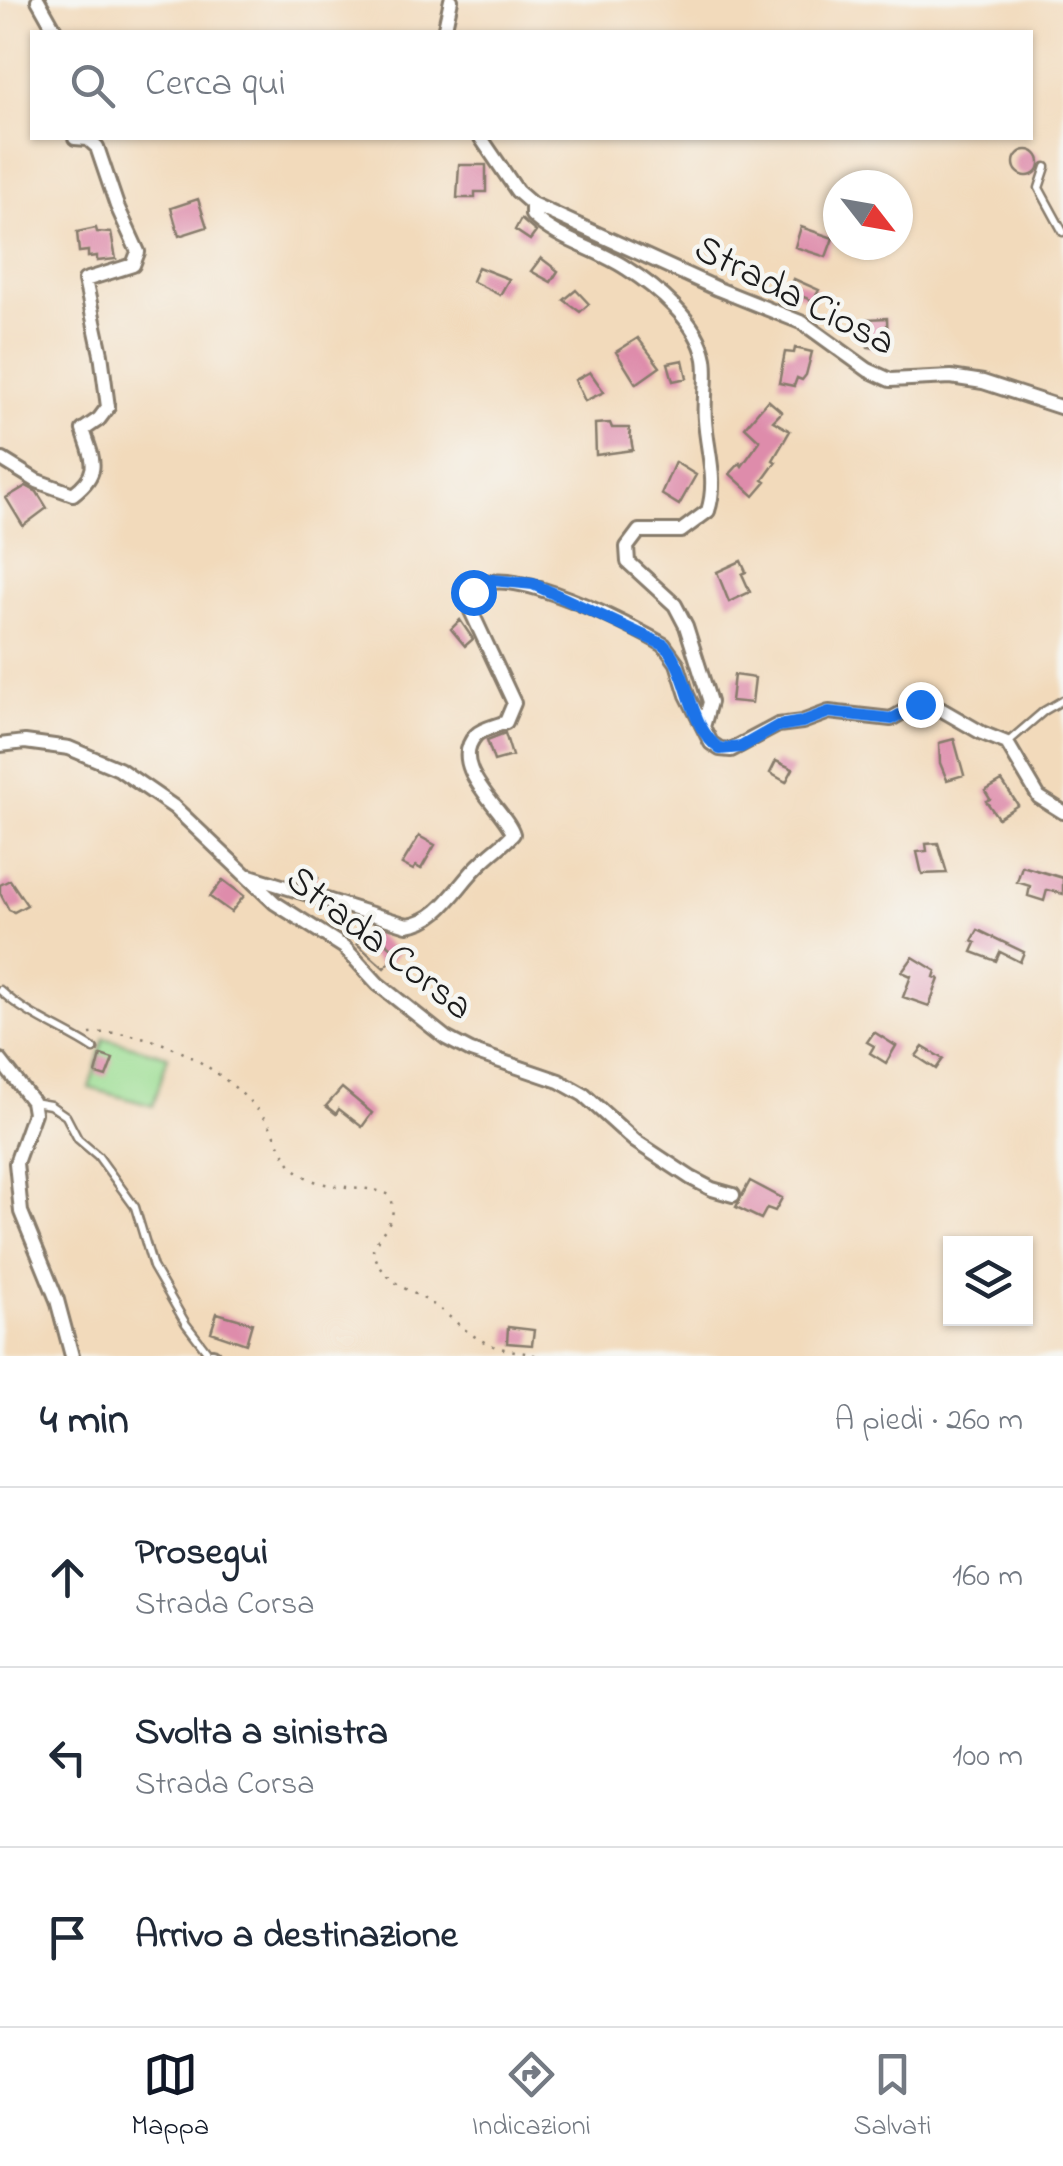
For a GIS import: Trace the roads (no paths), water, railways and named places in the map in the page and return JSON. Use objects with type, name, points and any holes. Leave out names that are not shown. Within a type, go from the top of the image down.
[{"type":"street","points":[[38,0],[55,30]]},
{"type":"street","points":[[444,30],[451,0]]},
{"type":"street","points":[[4,460],[37,482],[73,494],[92,475],[94,465],[83,430],[108,408],[85,280],[133,265],[138,252],[97,147],[89,140]]},
{"type":"street","name":"Strada Ciosa","points":[[482,140],[518,191],[532,204],[718,289],[803,323],[868,370],[890,380],[951,377],[983,382],[1063,408]]},
{"type":"street","points":[[532,204],[537,220],[626,268],[676,310],[698,338],[706,361],[705,424],[712,479],[708,512],[681,531],[640,531],[627,548],[628,562],[675,604],[686,626],[710,702],[703,727],[711,743],[730,750],[778,726],[829,712],[892,719],[910,708],[930,703],[1008,744],[1039,797],[1063,812]]},
{"type":"street","name":"Strada Corsa","points":[[250,876],[407,926],[436,912],[479,864],[513,834],[510,823],[486,800],[470,761],[469,748],[476,734],[506,722],[514,703],[469,599],[492,580],[533,584],[664,645],[677,663],[703,727]]},
{"type":"street","name":"Strada Corsa","points":[[0,746],[25,742],[69,748],[120,769],[174,807],[275,904],[344,947],[414,1016],[471,1051],[572,1088],[635,1140],[691,1178],[712,1190],[733,1195]]},
{"type":"street","points":[[0,1060],[32,1102],[34,1113],[16,1163],[21,1212],[56,1300],[72,1356]]},
{"type":"lane","points":[[1046,166],[1039,188],[1063,232]]},
{"type":"lane","points":[[1008,744],[1010,738],[1063,700]]},
{"type":"lane","points":[[0,990],[34,1018],[94,1049]]},
{"type":"lane","points":[[32,1102],[50,1105],[66,1116],[78,1139],[98,1156],[135,1207],[153,1267],[186,1324],[210,1355]]}]
